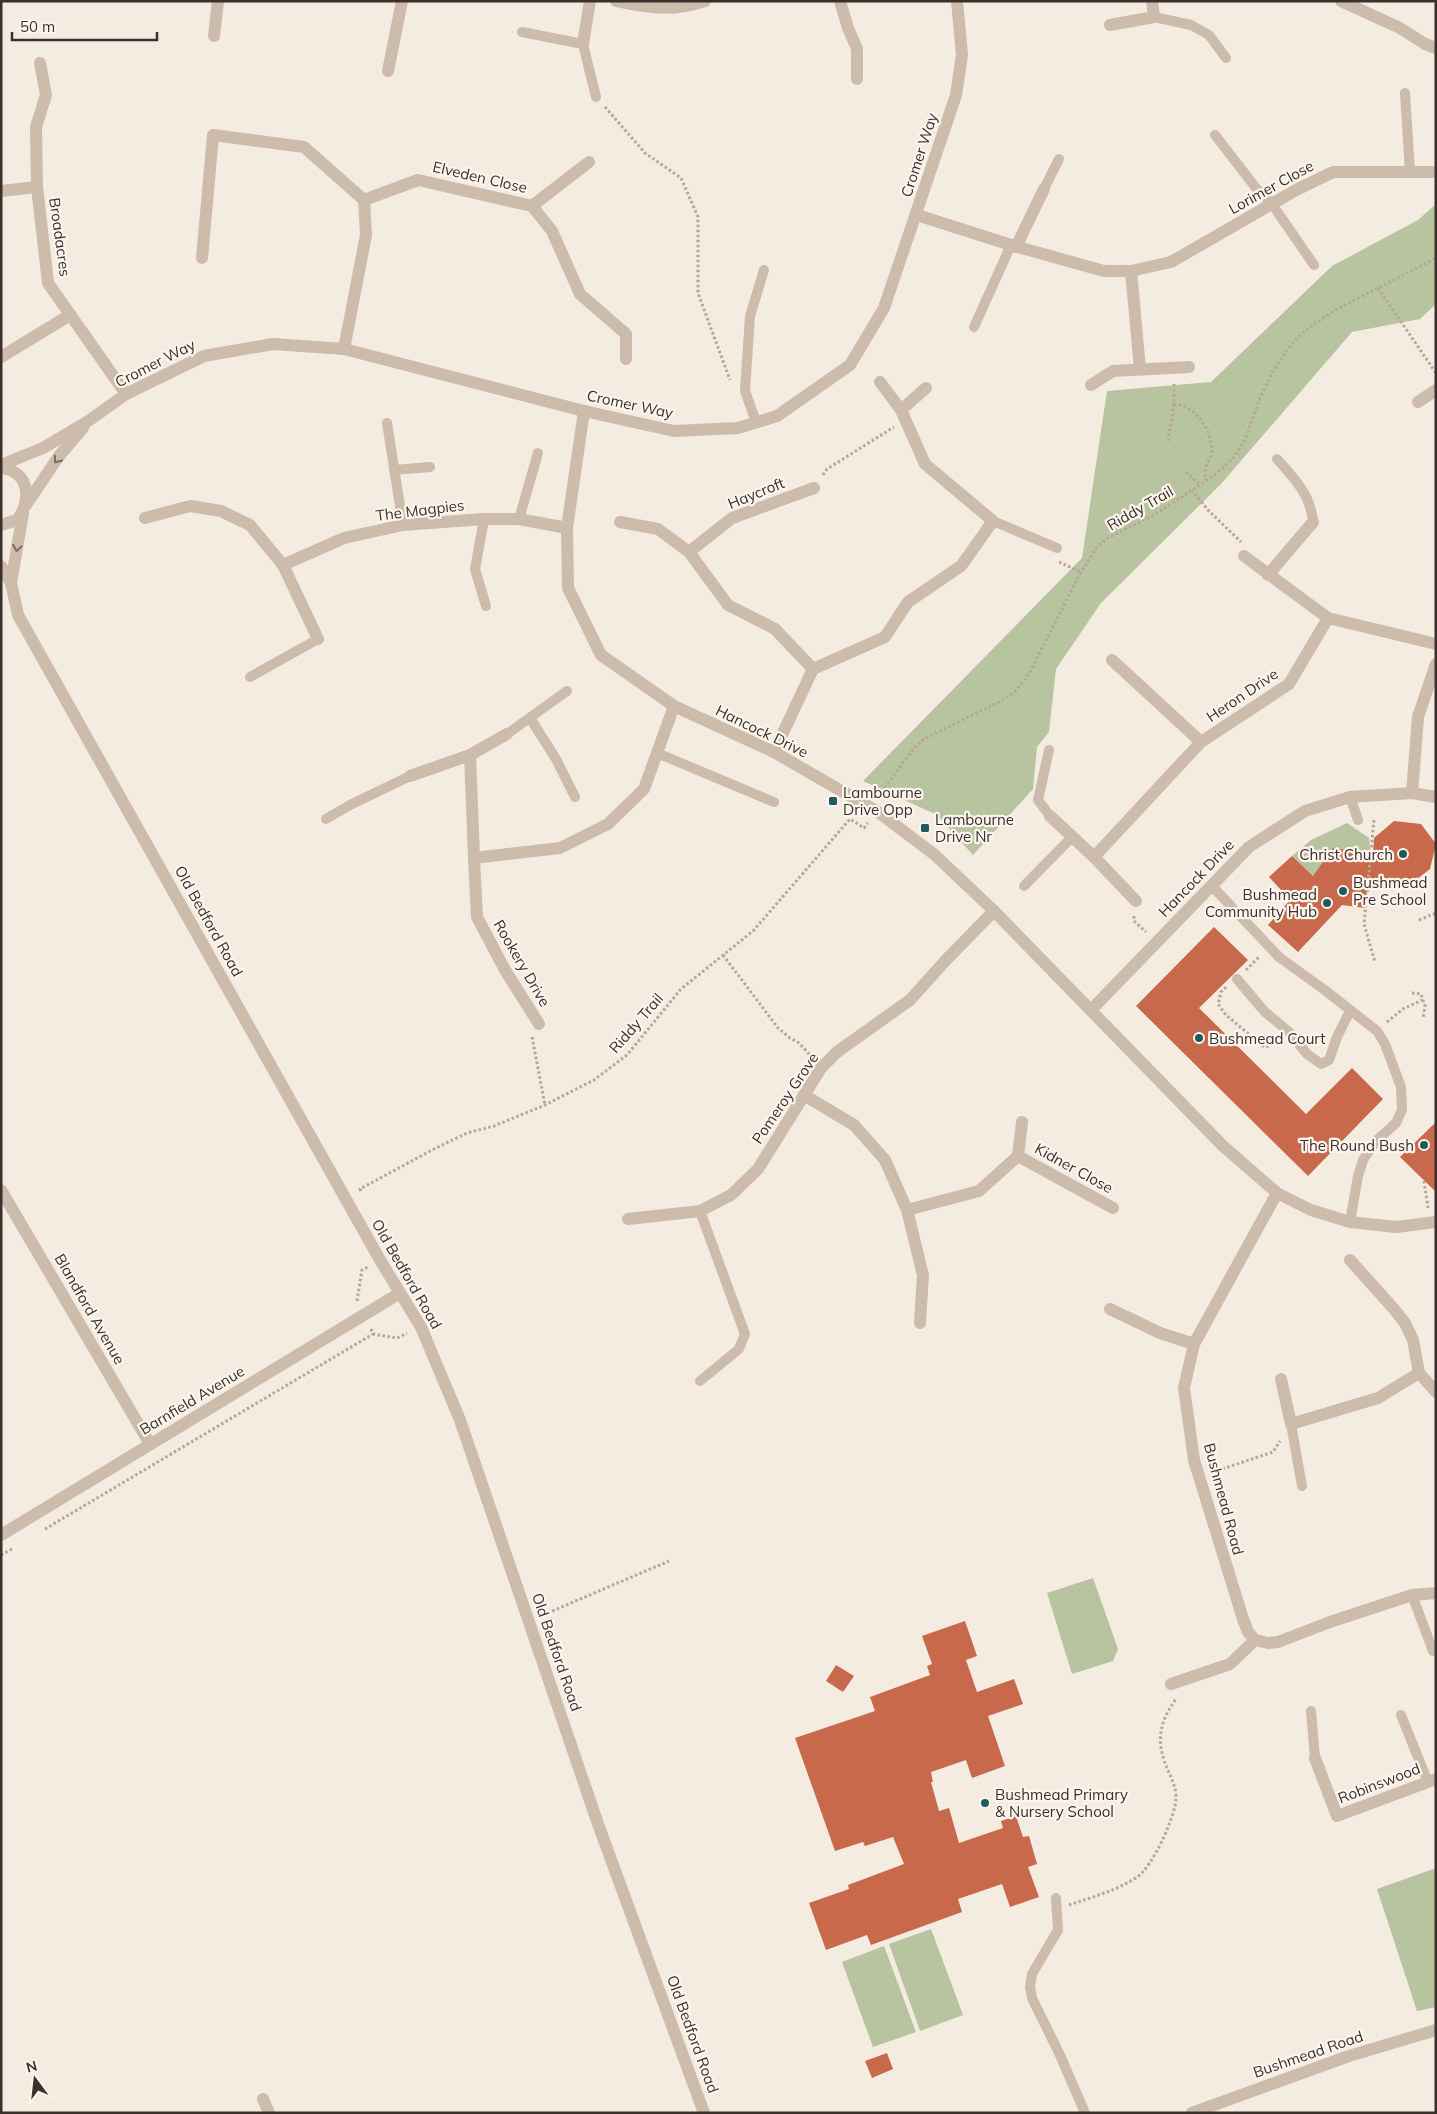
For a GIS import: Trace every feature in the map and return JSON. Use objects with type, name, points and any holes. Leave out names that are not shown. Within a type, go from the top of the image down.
[{"type":"street","points":[[214,36],[218,1]]},
{"type":"street","points":[[388,71],[402,1]]},
{"type":"street","points":[[583,44],[590,1]]},
{"type":"street","points":[[616,1],[650,8],[686,8],[705,1]]},
{"type":"street","points":[[840,1],[857,49],[857,79]]},
{"type":"street","name":"Cromer Way","points":[[1,467],[43,448],[87,422],[126,394],[204,356],[273,344],[344,349],[584,411],[674,431],[738,428],[776,416],[850,365],[884,308],[956,95],[962,55],[957,1]]},
{"type":"street","points":[[1110,25],[1154,17],[1152,1]]},
{"type":"street","points":[[1342,1],[1400,28],[1425,44],[1436,48]]},
{"type":"street","name":"Broadacres","points":[[40,63],[46,95],[36,127],[37,186],[48,283],[126,394]]},
{"type":"street","points":[[202,258],[213,135],[304,147],[364,200],[366,235],[344,349]]},
{"type":"street","name":"Elveden Close","points":[[532,206],[589,162]]},
{"type":"street","name":"Lorimer Close","points":[[916,215],[1104,272],[1131,271],[1171,262],[1272,204],[1333,172],[1436,172]]},
{"type":"street","name":"Elveden Close","points":[[364,200],[418,180],[532,206],[552,231],[580,294],[626,334],[626,359]]},
{"type":"street","name":"Broadacres","points":[[1,191],[37,186]]},
{"type":"street","points":[[1014,246],[1044,189]]},
{"type":"street","points":[[1131,271],[1140,369]]},
{"type":"street","points":[[1,357],[70,315]]},
{"type":"street","points":[[1091,385],[1113,371],[1189,368]]},
{"type":"street","points":[[774,752],[813,669],[885,637],[908,602],[961,566],[993,521],[925,464],[903,415],[880,382]]},
{"type":"street","points":[[903,415],[926,388]]},
{"type":"street","points":[[1418,402],[1435,392]]},
{"type":"street","name":"Hancock Drive","points":[[584,411],[567,528],[568,588],[601,655],[674,706],[774,752],[878,812],[935,855],[994,911],[1223,1146],[1277,1194],[1311,1210],[1350,1222],[1396,1227],[1433,1222]]},
{"type":"street","name":"Cromer Way","points":[[25,509],[59,456],[87,422]]},
{"type":"street","points":[[1,467],[14,472],[22,478],[26,486],[25,509],[17,520],[1,525]]},
{"type":"street","name":"Haycroft","points":[[688,552],[732,518],[814,488]]},
{"type":"street","points":[[145,518],[190,506],[222,511],[250,525],[282,565],[318,639]]},
{"type":"street","name":"Old Bedford Road","points":[[11,583],[25,509]]},
{"type":"street","name":"The Magpies","points":[[282,565],[344,538],[403,525],[484,519],[519,519],[567,528]]},
{"type":"street","points":[[620,522],[658,529],[688,552],[728,605],[776,629],[813,669]]},
{"type":"street","points":[[1268,575],[1313,522]]},
{"type":"street","points":[[1244,556],[1328,618],[1436,644]]},
{"type":"street","name":"Old Bedford Road","points":[[1,566],[11,583],[18,614],[380,1260],[421,1326],[460,1420],[598,1824],[704,2113]]},
{"type":"street","name":"Heron Drive","points":[[1094,857],[1201,742],[1289,684],[1328,618]]},
{"type":"street","name":"Heron Drive","points":[[1112,660],[1201,742]]},
{"type":"street","points":[[1412,793],[1418,717],[1436,664]]},
{"type":"street","points":[[474,858],[560,848],[608,824],[644,790],[674,706]]},
{"type":"street","points":[[410,776],[470,755],[507,734]]},
{"type":"street","name":"Rookery Drive","points":[[470,755],[477,918],[505,970],[539,1024]]},
{"type":"street","name":"Hancock Drive","points":[[1090,1010],[1249,847],[1305,811],[1350,797],[1412,793],[1436,797]]},
{"type":"street","points":[[1050,816],[1094,857],[1136,901]]},
{"type":"street","name":"Pomeroy Grove","points":[[628,1219],[700,1211],[730,1195],[758,1168],[821,1068],[837,1052],[910,1000],[994,911]]},
{"type":"street","points":[[804,1094],[854,1125],[885,1160],[906,1210],[923,1275],[920,1323]]},
{"type":"street","name":"Kidner Close","points":[[906,1210],[979,1191],[1018,1156],[1022,1122]]},
{"type":"street","name":"Kidner Close","points":[[1018,1156],[1113,1208]]},
{"type":"street","name":"Blandford Avenue","points":[[1,1190],[150,1444]]},
{"type":"street","name":"Bushmead Road","points":[[1256,1640],[1248,1632],[1243,1619],[1198,1477],[1184,1388],[1194,1344],[1277,1194]]},
{"type":"street","points":[[1350,1260],[1405,1323],[1413,1340],[1420,1373],[1436,1392]]},
{"type":"street","name":"Barnfield Avenue","points":[[1,1535],[400,1293]]},
{"type":"street","points":[[1110,1308],[1160,1334],[1194,1344]]},
{"type":"street","points":[[1281,1379],[1291,1424],[1378,1398],[1420,1373]]},
{"type":"street","points":[[1171,1684],[1230,1664],[1256,1640],[1268,1643],[1278,1642],[1330,1622],[1412,1595],[1436,1593]]},
{"type":"street","name":"Robinswood","points":[[1315,1758],[1336,1816],[1432,1780]]},
{"type":"street","name":"Bushmead Road","points":[[1192,2113],[1349,2056],[1436,2030]]},
{"type":"street","points":[[263,2099],[269,2113]]},
{"type":"lane","points":[[1154,17],[1191,25],[1209,35],[1226,58]]},
{"type":"lane","points":[[522,32],[583,44],[596,97]]},
{"type":"lane","points":[[1405,94],[1410,172]]},
{"type":"lane","points":[[1215,135],[1256,188],[1272,204],[1314,265]]},
{"type":"lane","points":[[1044,189],[1059,159]]},
{"type":"lane","points":[[974,327],[1014,246]]},
{"type":"lane","points":[[756,422],[745,391],[750,316],[764,270]]},
{"type":"lane","points":[[387,423],[403,525]]},
{"type":"lane","points":[[519,519],[538,453]]},
{"type":"lane","points":[[1277,459],[1302,488],[1312,508],[1313,522]]},
{"type":"lane","points":[[394,470],[430,467]]},
{"type":"lane","points":[[484,519],[475,569],[486,606]]},
{"type":"lane","points":[[993,521],[1057,548]]},
{"type":"lane","points":[[250,677],[318,639]]},
{"type":"lane","points":[[507,734],[567,691]]},
{"type":"lane","points":[[530,718],[556,759],[575,797]]},
{"type":"lane","points":[[1049,750],[1038,800],[1050,816]]},
{"type":"lane","points":[[657,753],[774,802]]},
{"type":"lane","points":[[326,819],[350,805],[410,776]]},
{"type":"lane","points":[[1350,797],[1358,820]]},
{"type":"lane","points":[[1024,886],[1072,837]]},
{"type":"lane","points":[[1211,885],[1279,958],[1377,1031],[1385,1044],[1401,1087],[1402,1110],[1396,1123],[1376,1141],[1363,1160],[1358,1176],[1350,1222]]},
{"type":"lane","points":[[1237,980],[1264,1011],[1289,1032],[1312,1059],[1321,1064],[1327,1062],[1350,1011]]},
{"type":"lane","points":[[700,1211],[745,1334],[738,1350],[700,1381]]},
{"type":"lane","points":[[1291,1424],[1302,1486]]},
{"type":"lane","points":[[1412,1595],[1433,1651]]},
{"type":"lane","points":[[1311,1711],[1315,1758]]},
{"type":"lane","points":[[1401,1715],[1432,1780]]},
{"type":"lane","points":[[1057,1904],[1058,1930],[1032,1974],[1030,1987],[1032,1998],[1060,2055],[1085,2113]]},
{"type":"path","points":[[596,97],[645,153],[680,178],[698,217],[698,293],[730,380],[745,391]]},
{"type":"path","name":"Riddy Trail","points":[[888,798],[881,793],[911,752],[924,739],[1001,701],[1015,692],[1029,674],[1077,579],[1097,548],[1108,538],[1152,516],[1200,485],[1222,469],[1235,456],[1246,438],[1260,398],[1272,373],[1292,345],[1315,323],[1436,258]]},
{"type":"path","points":[[1378,288],[1436,373]]},
{"type":"path","points":[[1168,441],[1174,404],[1174,368]]},
{"type":"path","points":[[1174,404],[1184,404],[1208,430],[1212,451],[1206,469],[1205,481]]},
{"type":"path","points":[[814,488],[827,469],[903,415]]},
{"type":"path","points":[[1186,472],[1200,485]]},
{"type":"path","points":[[1192,490],[1208,510],[1246,547],[1244,556]]},
{"type":"path","points":[[1358,820],[1374,819],[1364,924],[1375,962]]},
{"type":"path","name":"Riddy Trail","points":[[364,1198],[360,1190],[432,1150],[467,1133],[494,1126],[545,1106],[594,1080],[627,1055],[681,989],[753,931],[850,820],[864,828]]},
{"type":"path","points":[[1419,920],[1436,913]]},
{"type":"path","points":[[1263,953],[1237,980],[1221,992],[1218,1004],[1226,1015],[1264,1047],[1270,1046],[1289,1032]]},
{"type":"path","points":[[723,955],[778,1028],[799,1043],[821,1068]]},
{"type":"path","points":[[1412,993],[1421,994],[1425,1006],[1423,1018]]},
{"type":"path","points":[[1377,1031],[1403,1009],[1422,1000]]},
{"type":"path","points":[[539,1024],[531,1036],[545,1106]]},
{"type":"path","points":[[1424,1182],[1433,1222]]},
{"type":"path","points":[[44,1530],[373,1334]]},
{"type":"path","points":[[1198,1477],[1273,1452],[1291,1424]]},
{"type":"path","points":[[1,1556],[18,1545]]},
{"type":"path","points":[[543,1615],[669,1561]]},
{"type":"path","points":[[1057,1904],[1114,1889],[1139,1876],[1169,1830],[1176,1798],[1172,1776],[1162,1753],[1160,1731],[1166,1714],[1177,1697]]},
{"type":"green space","points":[[1436,204],[1436,304],[1420,319],[1352,332],[1221,484],[1101,603],[1056,669],[1049,732],[1037,747],[1033,789],[973,855],[937,815],[863,781],[1082,558],[1107,391],[1211,382],[1332,266],[1418,220]]},
{"type":"green space","points":[[1347,823],[1369,838],[1371,854],[1313,876],[1292,856],[1311,840]]},
{"type":"green space","points":[[1093,1578],[1118,1649],[1113,1661],[1072,1674],[1047,1593]]},
{"type":"green space","points":[[1436,1868],[1436,2007],[1417,2011],[1377,1889]]},
{"type":"green space","points":[[931,1929],[963,2015],[920,2031],[889,1944]]},
{"type":"green space","points":[[884,1946],[916,2032],[873,2047],[842,1962]]},
{"type":"building","name":"Bushmead Community Hub","points":[[1394,821],[1421,824],[1436,844],[1430,869],[1412,883],[1368,881],[1365,908],[1342,905],[1298,952],[1268,925],[1290,900],[1269,877],[1292,856],[1313,876],[1333,848],[1373,854],[1374,838]]},
{"type":"building","name":"Bushmead Court","points":[[1214,927],[1248,960],[1199,1008],[1306,1114],[1352,1068],[1383,1099],[1308,1176],[1136,1006]]},
{"type":"building","name":"The Round Bush","points":[[1436,1122],[1436,1192],[1400,1157]]},
{"type":"building","points":[[965,1621],[977,1656],[966,1660],[977,1692],[1014,1679],[1023,1704],[988,1716],[1005,1766],[972,1778],[966,1760],[931,1772],[933,1782],[931,1782],[939,1811],[949,1808],[959,1843],[1003,1828],[1001,1821],[1016,1816],[1023,1837],[1029,1836],[1037,1864],[1028,1867],[1039,1897],[1010,1907],[1002,1884],[958,1899],[962,1912],[871,1945],[867,1935],[826,1950],[809,1903],[849,1889],[848,1885],[904,1864],[893,1837],[865,1846],[863,1842],[835,1851],[795,1738],[875,1711],[870,1697],[930,1675],[927,1666],[932,1664],[922,1636]]},
{"type":"building","points":[[836,1665],[854,1676],[843,1692],[826,1681]]},
{"type":"building","points":[[887,2053],[893,2069],[872,2078],[865,2061]]},
{"type":"place","name":"Lambourne Drive Opp","points":[[833,801]]},
{"type":"place","name":"Lambourne Drive Nr","points":[[925,828]]},
{"type":"place","name":"Christ Church","points":[[1403,854]]},
{"type":"place","name":"Bushmead Pre School","points":[[1343,891]]},
{"type":"place","name":"Bushmead Community Hub","points":[[1327,903]]},
{"type":"place","name":"Bushmead Court","points":[[1199,1038]]},
{"type":"place","name":"The Round Bush","points":[[1424,1145]]},
{"type":"place","name":"Bushmead Primary & Nursery School","points":[[985,1803]]}]
